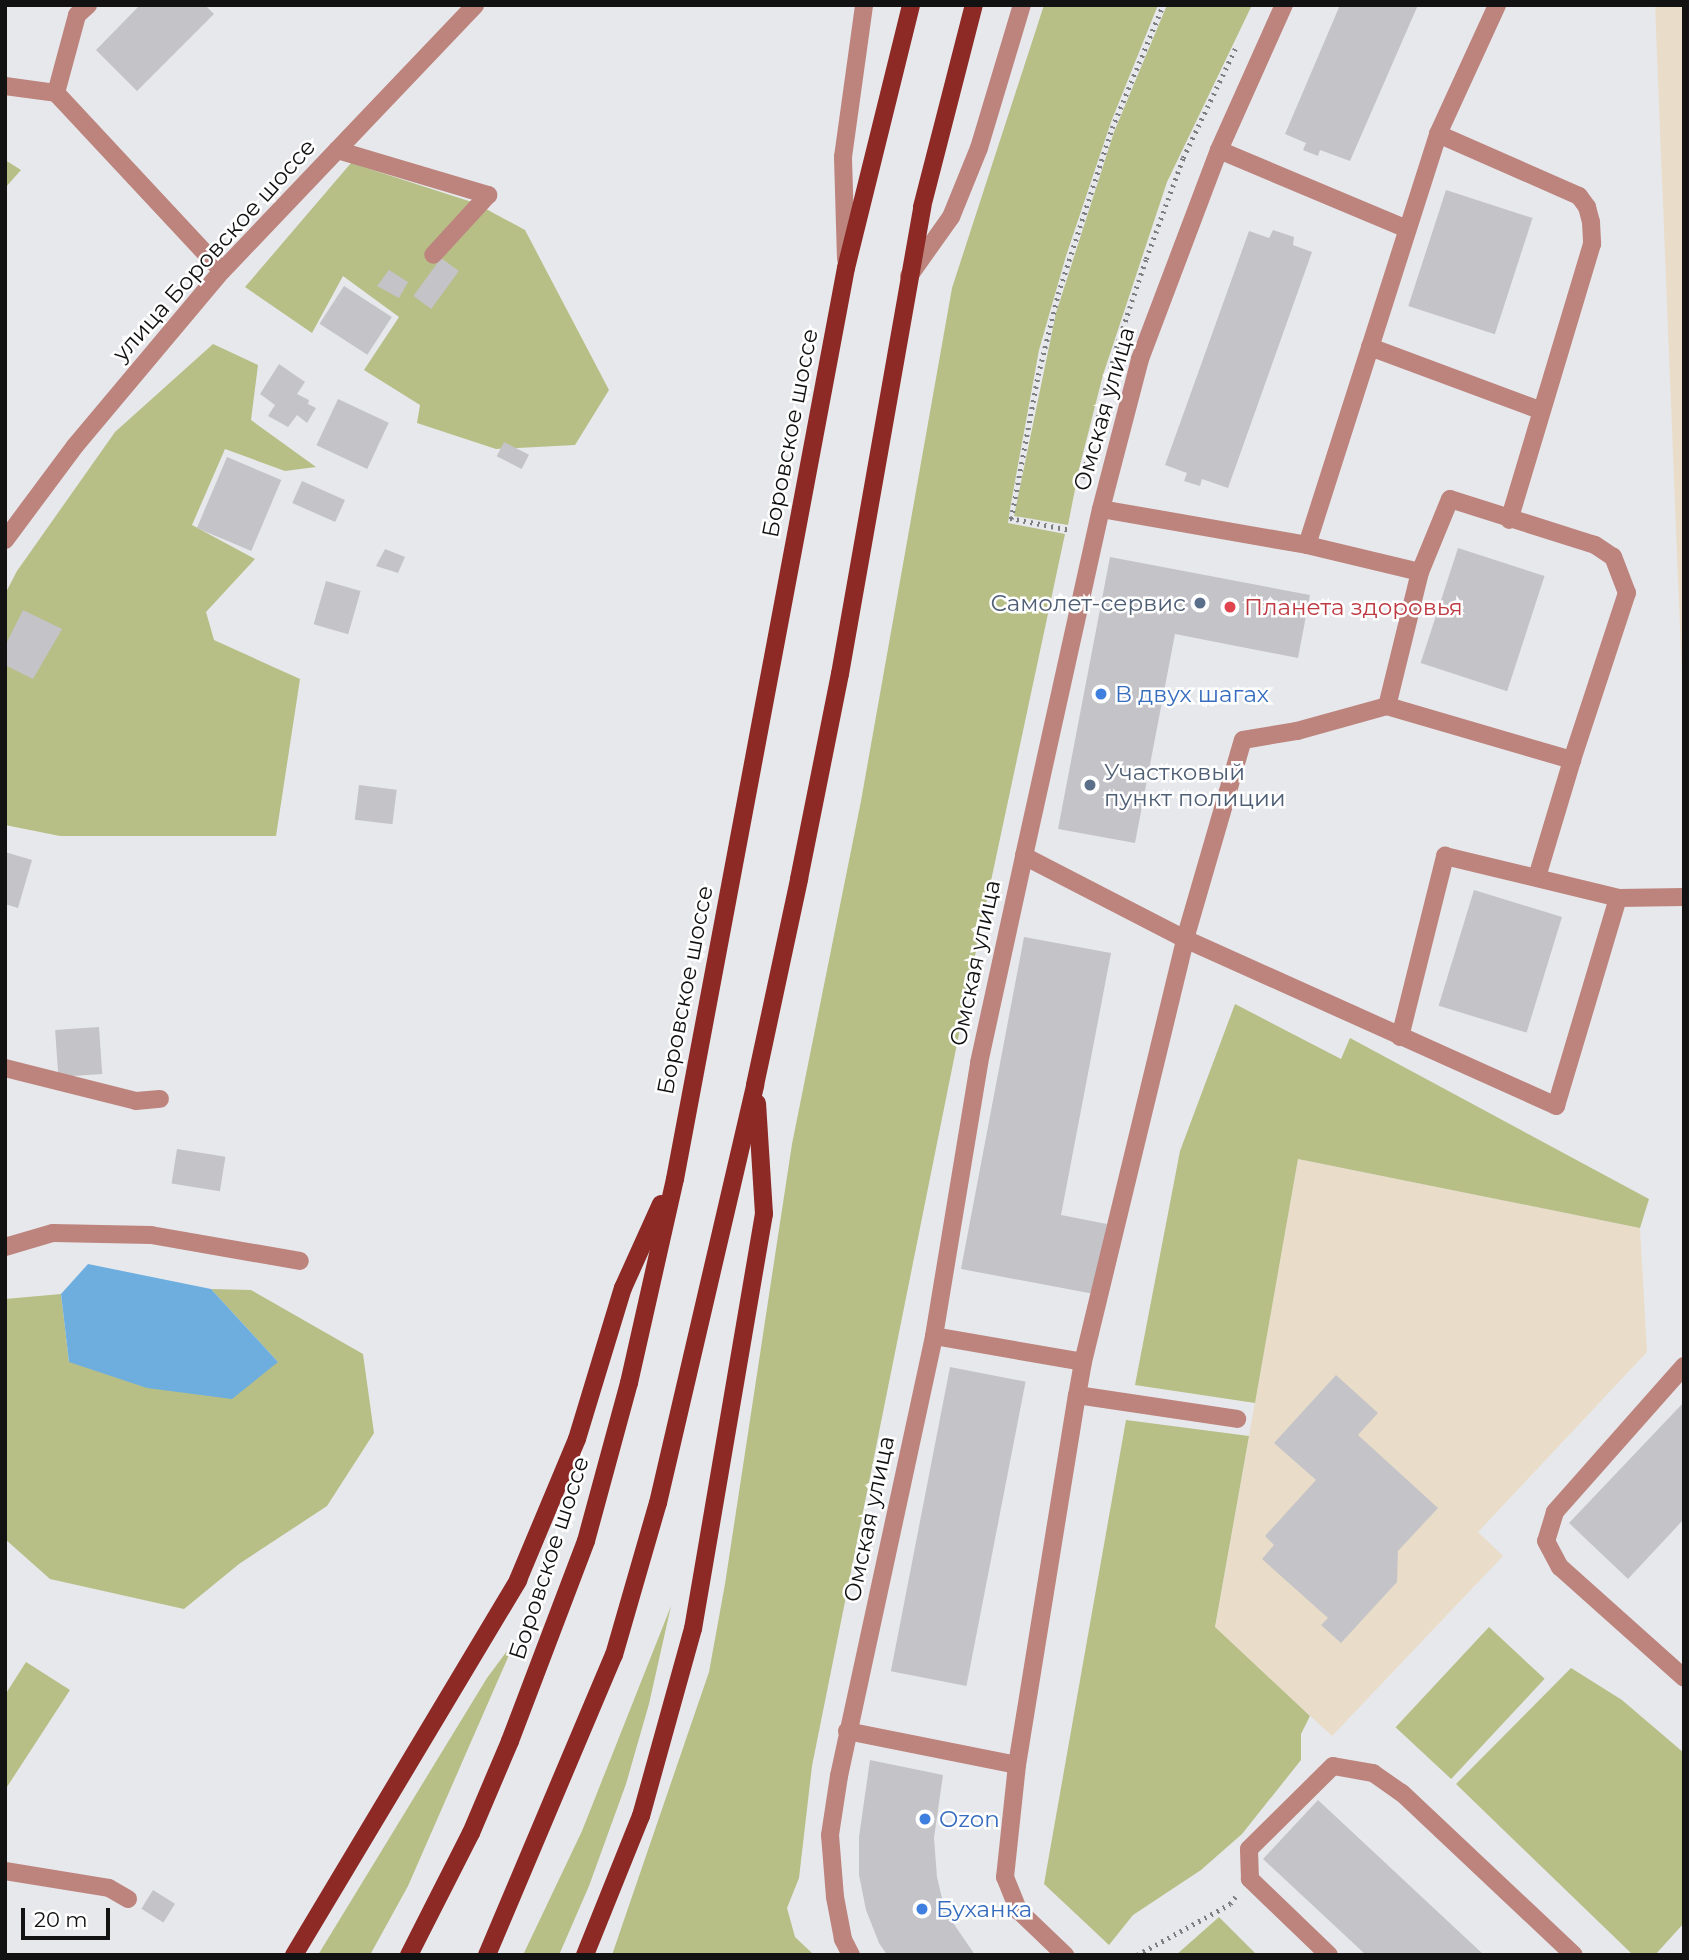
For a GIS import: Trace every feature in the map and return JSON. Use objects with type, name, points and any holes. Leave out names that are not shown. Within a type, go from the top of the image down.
[{"type":"main road","name":"Боровское шоссе","points":[[409,1955],[471,1833],[505,1753],[586,1541],[629,1383],[675,1179],[846,268],[911,5]]},
{"type":"main road","points":[[487,1955],[597,1698],[620,1636],[658,1503],[755,1085],[840,674],[907,278],[922,207],[974,5]]},
{"type":"main road","points":[[584,1955],[640,1816],[693,1629],[764,1214],[755,1085]]},
{"type":"main road","points":[[294,1955],[518,1580],[577,1439],[623,1289],[675,1179]]},
{"type":"street","points":[[56,93],[77,15],[88,5]]},
{"type":"street","name":"улица Боровское шоссе","points":[[5,540],[75,446],[222,271],[475,5]]},
{"type":"street","points":[[846,268],[843,157],[864,5]]},
{"type":"street","points":[[907,278],[951,217],[979,148],[1022,5]]},
{"type":"street","name":"Омская улица","points":[[852,1955],[843,1939],[839,1918],[831,1835],[847,1731],[934,1336],[979,1063],[1024,856],[1101,509],[1140,359],[1219,150],[1284,5]]},
{"type":"street","points":[[1307,545],[1438,134],[1497,5]]},
{"type":"street","points":[[5,86],[56,93],[222,271]]},
{"type":"street","points":[[1438,134],[1579,196],[1587,207],[1592,244],[1539,410],[1508,520]]},
{"type":"street","points":[[337,150],[488,195],[433,255]]},
{"type":"street","points":[[1219,150],[1407,229]]},
{"type":"street","points":[[1370,347],[1539,410]]},
{"type":"street","points":[[1387,706],[1420,572],[1450,499],[1508,520],[1595,545],[1613,557],[1627,593],[1537,877]]},
{"type":"street","points":[[1101,509],[1307,545],[1420,572]]},
{"type":"street","points":[[1065,1955],[1019,1912],[1005,1877],[1017,1765],[1083,1363],[1185,939],[1243,740],[1297,731],[1387,706],[1572,760]]},
{"type":"street","points":[[1024,856],[1185,939],[1556,1106],[1618,898]]},
{"type":"street","points":[[1400,1037],[1445,856],[1618,898],[1684,897]]},
{"type":"street","points":[[5,1068],[136,1101],[160,1099]]},
{"type":"street","points":[[5,1247],[53,1233],[151,1235],[300,1261]]},
{"type":"street","points":[[934,1336],[1083,1363]]},
{"type":"street","points":[[1682,1674],[1560,1567],[1546,1541],[1555,1512],[1684,1366]]},
{"type":"street","points":[[1077,1395],[1237,1419]]},
{"type":"street","points":[[847,1731],[1017,1765]]},
{"type":"street","points":[[1329,1955],[1250,1879],[1249,1849],[1333,1766],[1373,1773],[1402,1793],[1574,1955]]},
{"type":"street","points":[[5,1871],[109,1888],[128,1899]]},
{"type":"path","points":[[1071,530],[1010,518],[1038,375],[1058,294],[1112,128],[1163,5]]},
{"type":"path","points":[[1137,1955],[1230,1904],[1250,1879]]},
{"type":"shaded area","points":[[1655,5],[1684,5],[1684,729]]},
{"type":"shaded area","points":[[1298,1159],[1640,1228],[1647,1352],[1478,1532],[1503,1556],[1332,1736],[1215,1628]]},
{"type":"green space","points":[[1044,5],[1158,5],[1111,122],[1066,256],[1039,350],[1011,503],[1008,523],[1065,534],[969,984],[812,1766],[799,1878],[787,1908],[795,1937],[814,1955],[612,1955],[709,1672],[725,1584],[792,1144],[861,801],[952,288]]},
{"type":"green space","points":[[1167,5],[1252,5],[1167,182],[1103,375],[1068,525],[1014,516],[1056,313],[1114,132]]},
{"type":"green space","points":[[5,160],[21,170],[5,188]]},
{"type":"green space","points":[[351,163],[475,203],[525,230],[609,390],[575,445],[496,449],[417,423],[420,405],[364,370],[399,317],[343,276],[312,333],[245,287]]},
{"type":"green space","points":[[213,344],[258,365],[251,420],[316,467],[285,471],[225,449],[192,525],[255,559],[206,612],[214,640],[300,679],[276,836],[60,836],[5,825],[5,594],[17,571],[115,432]]},
{"type":"green space","points":[[1235,1004],[1341,1059],[1350,1038],[1649,1199],[1640,1228],[1298,1159],[1255,1403],[1135,1385],[1180,1151]]},
{"type":"green space","points":[[211,1289],[251,1290],[363,1354],[374,1433],[327,1506],[239,1564],[184,1609],[50,1579],[5,1539],[5,1299],[61,1294],[69,1362],[278,1362]]},
{"type":"green space","points":[[1126,1420],[1249,1436],[1215,1627],[1310,1716],[1301,1734],[1301,1760],[1242,1834],[1201,1870],[1133,1915],[1109,1945],[1044,1884]]},
{"type":"green space","points":[[671,1606],[649,1704],[626,1784],[589,1886],[559,1955],[523,1955],[582,1831]]},
{"type":"green space","points":[[1489,1627],[1545,1679],[1451,1779],[1396,1727]]},
{"type":"green space","points":[[516,1639],[408,1886],[370,1955],[318,1955],[487,1678]]},
{"type":"green space","points":[[26,1662],[70,1690],[5,1790],[5,1695]]},
{"type":"green space","points":[[1571,1668],[1622,1700],[1684,1753],[1684,1923],[1655,1955],[1633,1955],[1456,1784]]},
{"type":"green space","points":[[1219,1917],[1257,1955],[1176,1955]]},
{"type":"water","points":[[88,1264],[211,1289],[278,1362],[232,1399],[147,1388],[69,1362],[61,1294]]},
{"type":"building","points":[[140,5],[205,5],[214,14],[137,91],[96,50]]},
{"type":"building","points":[[1340,5],[1418,5],[1350,161],[1320,150],[1318,156],[1303,150],[1306,143],[1285,134]]},
{"type":"building","points":[[1446,190],[1533,218],[1495,334],[1408,306]]},
{"type":"building","points":[[1273,230],[1294,237],[1293,245],[1312,252],[1228,488],[1202,479],[1200,486],[1184,481],[1187,473],[1165,465],[1249,231],[1269,238]]},
{"type":"building","points":[[441,258],[459,271],[431,309],[413,296]]},
{"type":"building","points":[[389,270],[408,282],[399,298],[377,286]]},
{"type":"building","points":[[344,286],[392,317],[367,355],[319,324]]},
{"type":"building","points":[[279,364],[305,382],[297,394],[309,400],[308,404],[316,408],[307,423],[297,415],[288,427],[268,416],[275,405],[260,394]]},
{"type":"building","points":[[338,399],[389,423],[367,469],[316,445]]},
{"type":"building","points":[[504,442],[529,455],[522,469],[497,456]]},
{"type":"building","points":[[227,457],[281,480],[251,551],[197,528]]},
{"type":"building","points":[[302,481],[345,500],[335,522],[292,503]]},
{"type":"building","points":[[1458,548],[1545,576],[1507,691],[1421,663]]},
{"type":"building","points":[[385,549],[405,557],[398,573],[376,566]]},
{"type":"building","points":[[1110,557],[1310,595],[1298,658],[1175,634],[1135,843],[1058,829]]},
{"type":"building","points":[[326,581],[361,591],[348,634],[314,624]]},
{"type":"building","points":[[23,610],[62,629],[33,679],[5,665],[5,646]]},
{"type":"building","points":[[359,785],[397,790],[392,824],[355,820]]},
{"type":"building","points":[[5,852],[32,860],[18,908],[5,904]]},
{"type":"building","points":[[1474,890],[1562,917],[1527,1033],[1439,1006]]},
{"type":"building","points":[[1024,937],[1111,953],[1061,1215],[1107,1224],[1094,1294],[961,1269]]},
{"type":"building","points":[[99,1027],[102,1074],[58,1077],[55,1030]]},
{"type":"building","points":[[177,1149],[225,1157],[220,1191],[172,1184]]},
{"type":"building","points":[[950,1367],[1026,1382],[966,1686],[891,1671]]},
{"type":"building","points":[[1336,1375],[1378,1413],[1358,1435],[1438,1508],[1398,1551],[1397,1582],[1341,1643],[1321,1625],[1328,1618],[1262,1559],[1274,1545],[1265,1536],[1316,1480],[1274,1443]]},
{"type":"building","points":[[1684,1402],[1684,1519],[1628,1579],[1569,1523]]},
{"type":"building","points":[[870,1760],[943,1775],[934,1838],[937,1877],[945,1911],[975,1955],[887,1955],[879,1943],[866,1910],[859,1875],[859,1837]]},
{"type":"building","points":[[1318,1800],[1484,1955],[1366,1955],[1263,1859]]},
{"type":"building","points":[[153,1890],[175,1904],[163,1922],[141,1909]]},
{"type":"place","name":"Самолет-сервис","points":[[1200,603]]},
{"type":"place","name":"Планета здоровья","points":[[1230,607]]},
{"type":"place","name":"В двух шагах","points":[[1101,694]]},
{"type":"place","name":"Участковый пункт полиции","points":[[1090,785]]},
{"type":"place","name":"Ozon","points":[[925,1819]]},
{"type":"place","name":"Буханка","points":[[922,1909]]}]
